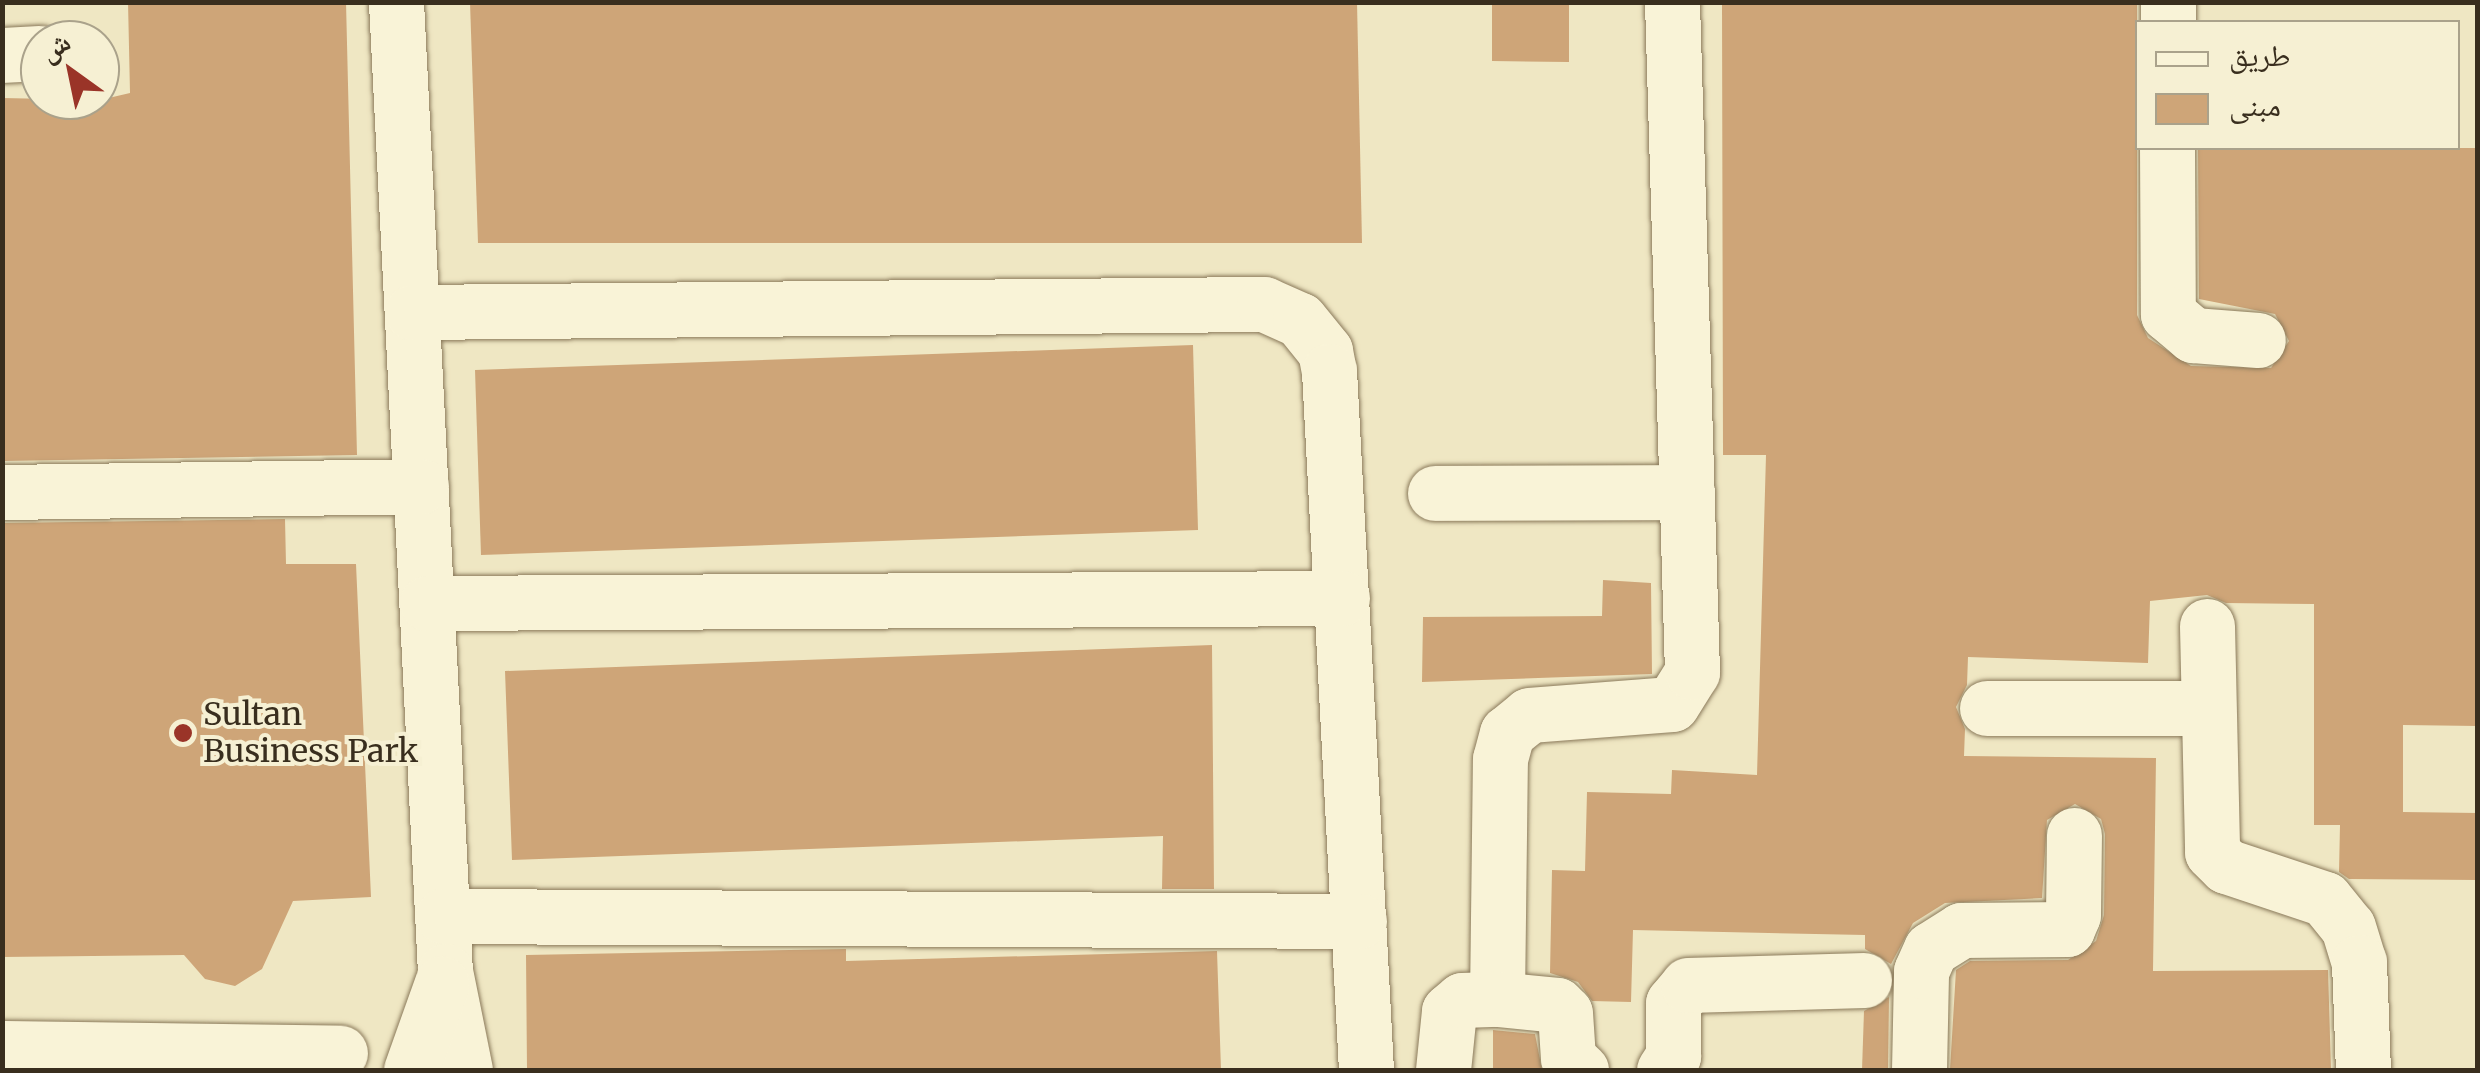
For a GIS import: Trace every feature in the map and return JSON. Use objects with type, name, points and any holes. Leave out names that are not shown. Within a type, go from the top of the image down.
[{"type":"lane","points":[[396,2],[445,971],[465,1070]]},
{"type":"lane","points":[[1497,999],[1502,745],[1529,715],[1660,708],[1683,696],[1692,672],[1672,2]]},
{"type":"lane","points":[[2167,150],[2168,314],[2193,335],[2258,340]]},
{"type":"lane","points":[[412,312],[1244,304],[1284,310],[1314,334],[1329,371],[1366,1070]]},
{"type":"lane","points":[[2,492],[421,486]]},
{"type":"lane","points":[[1435,493],[1687,492]]},
{"type":"lane","points":[[427,603],[1342,598]]},
{"type":"lane","points":[[2207,626],[2212,852],[2226,866],[2325,899],[2348,927],[2359,962],[2363,1070]]},
{"type":"lane","points":[[1987,708],[2208,708]]},
{"type":"lane","points":[[1919,1070],[1922,971],[1931,948],[1962,930],[2066,929],[2073,915],[2074,835]]},
{"type":"lane","points":[[443,916],[1359,921]]},
{"type":"lane","points":[[411,1070],[445,971]]},
{"type":"lane","points":[[1664,1070],[1673,1056],[1673,1003],[1688,986],[1864,980]]},
{"type":"lane","points":[[1443,1070],[1449,1011],[1462,1000],[1497,999],[1558,1004],[1565,1013],[1568,1058],[1581,1070]]},
{"type":"lane","points":[[2,1048],[148,1060],[340,1054]]},
{"type":"building","points":[[128,2],[346,2],[357,455],[2,461],[2,98],[20,98],[20,120],[120,120],[120,95],[130,93]]},
{"type":"building","points":[[470,2],[1357,2],[1362,243],[478,243]]},
{"type":"building","points":[[1722,2],[2137,2],[2137,315],[2148,338],[2191,366],[2271,368],[2289,341],[2275,314],[2199,299],[2198,150],[2478,148],[2478,726],[2403,725],[2403,812],[2478,813],[2478,880],[2349,879],[2339,872],[2340,825],[2314,825],[2314,604],[2226,603],[2207,595],[2150,601],[2148,663],[1968,657],[1967,685],[1956,707],[1965,729],[1964,756],[2156,758],[2153,971],[2328,970],[2331,1070],[1950,1070],[1956,970],[1970,961],[2068,960],[2096,941],[2104,915],[2105,834],[2101,819],[2075,804],[2047,820],[2042,898],[1945,903],[1913,923],[1891,964],[1865,949],[1865,935],[1633,930],[1631,1002],[1592,1001],[1578,982],[1550,973],[1552,870],[1585,871],[1587,792],[1671,794],[1672,770],[1757,775],[1766,455],[1723,455]]},
{"type":"building","points":[[1492,4],[1569,4],[1569,62],[1492,61]]},
{"type":"building","points":[[1193,345],[1198,530],[481,555],[475,370]]},
{"type":"building","name":"Sultan Business Park","points":[[285,519],[286,564],[356,564],[371,897],[293,901],[262,969],[235,986],[205,979],[184,955],[2,957],[2,523]]},
{"type":"building","points":[[1603,580],[1651,583],[1652,674],[1422,682],[1423,617],[1602,616]]},
{"type":"building","points":[[1212,645],[1214,889],[1162,889],[1163,836],[512,860],[505,671]]},
{"type":"building","points":[[846,949],[846,961],[1217,951],[1221,1070],[527,1070],[526,955]]},
{"type":"building","points":[[1889,997],[1888,1070],[1862,1070],[1864,1011]]},
{"type":"building","points":[[1493,1030],[1535,1034],[1542,1070],[1493,1070]]},
{"type":"place","name":"Sultan Business Park","points":[[183,733]]}]
